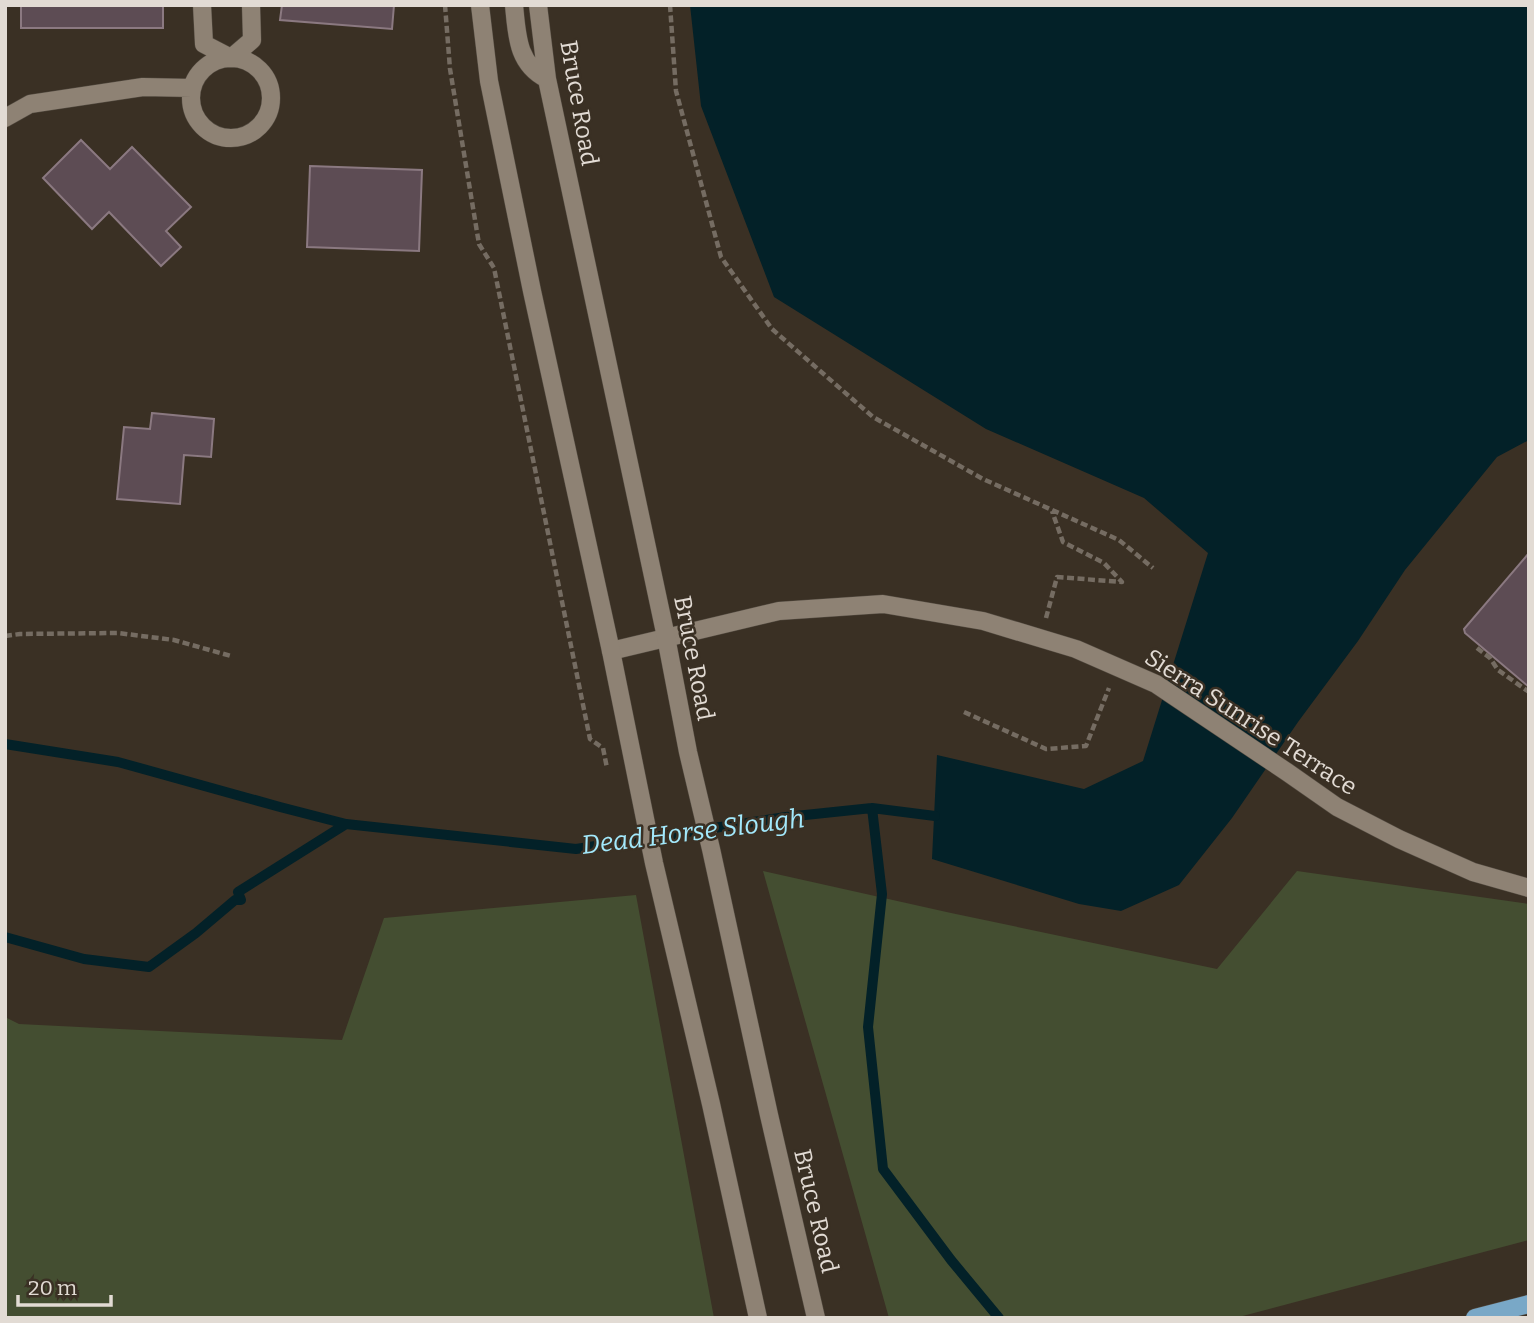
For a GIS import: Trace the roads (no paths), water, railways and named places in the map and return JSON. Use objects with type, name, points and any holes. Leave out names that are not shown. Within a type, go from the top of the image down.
[{"type":"main road","points":[[202,5],[204,44],[231,58],[256,67],[265,77],[270,89],[271,103],[260,126],[249,134],[236,138],[223,138],[201,125],[193,114],[190,101],[197,76],[206,66],[231,58],[252,40],[251,5]]},
{"type":"main road","points":[[480,5],[489,81],[532,291],[611,651],[654,863],[758,1318]]},
{"type":"main road","points":[[514,5],[516,33],[523,58],[535,73],[547,79]]},
{"type":"main road","name":"Bruce Road","points":[[538,5],[547,79],[688,752],[816,1318]]},
{"type":"main road","points":[[5,118],[30,104],[142,88],[192,88]]},
{"type":"main road","name":"Sierra Sunrise Terrace","points":[[611,651],[779,611],[883,604],[983,621],[1076,649],[1156,684],[1337,807],[1399,839],[1473,872],[1529,888]]},
{"type":"main road","points":[[1475,1318],[1529,1304]]},
{"type":"water","points":[[690,5],[1529,5],[1529,440],[1497,457],[1405,570],[1232,818],[1179,885],[1121,911],[1079,904],[932,859],[937,755],[1084,789],[1143,761],[1208,553],[1144,498],[986,429],[774,297],[701,106]]},
{"type":"waterway","name":"Dead Horse Slough","points":[[5,744],[118,762],[346,824]]},
{"type":"waterway","name":"Dead Horse Slough","points":[[872,808],[882,894],[868,1027],[883,1169],[951,1260],[999,1318]]},
{"type":"waterway","name":"Dead Horse Slough","points":[[5,937],[84,959],[149,967],[235,900],[241,900],[238,892],[346,824],[576,849],[786,817],[872,808],[935,816]]}]
